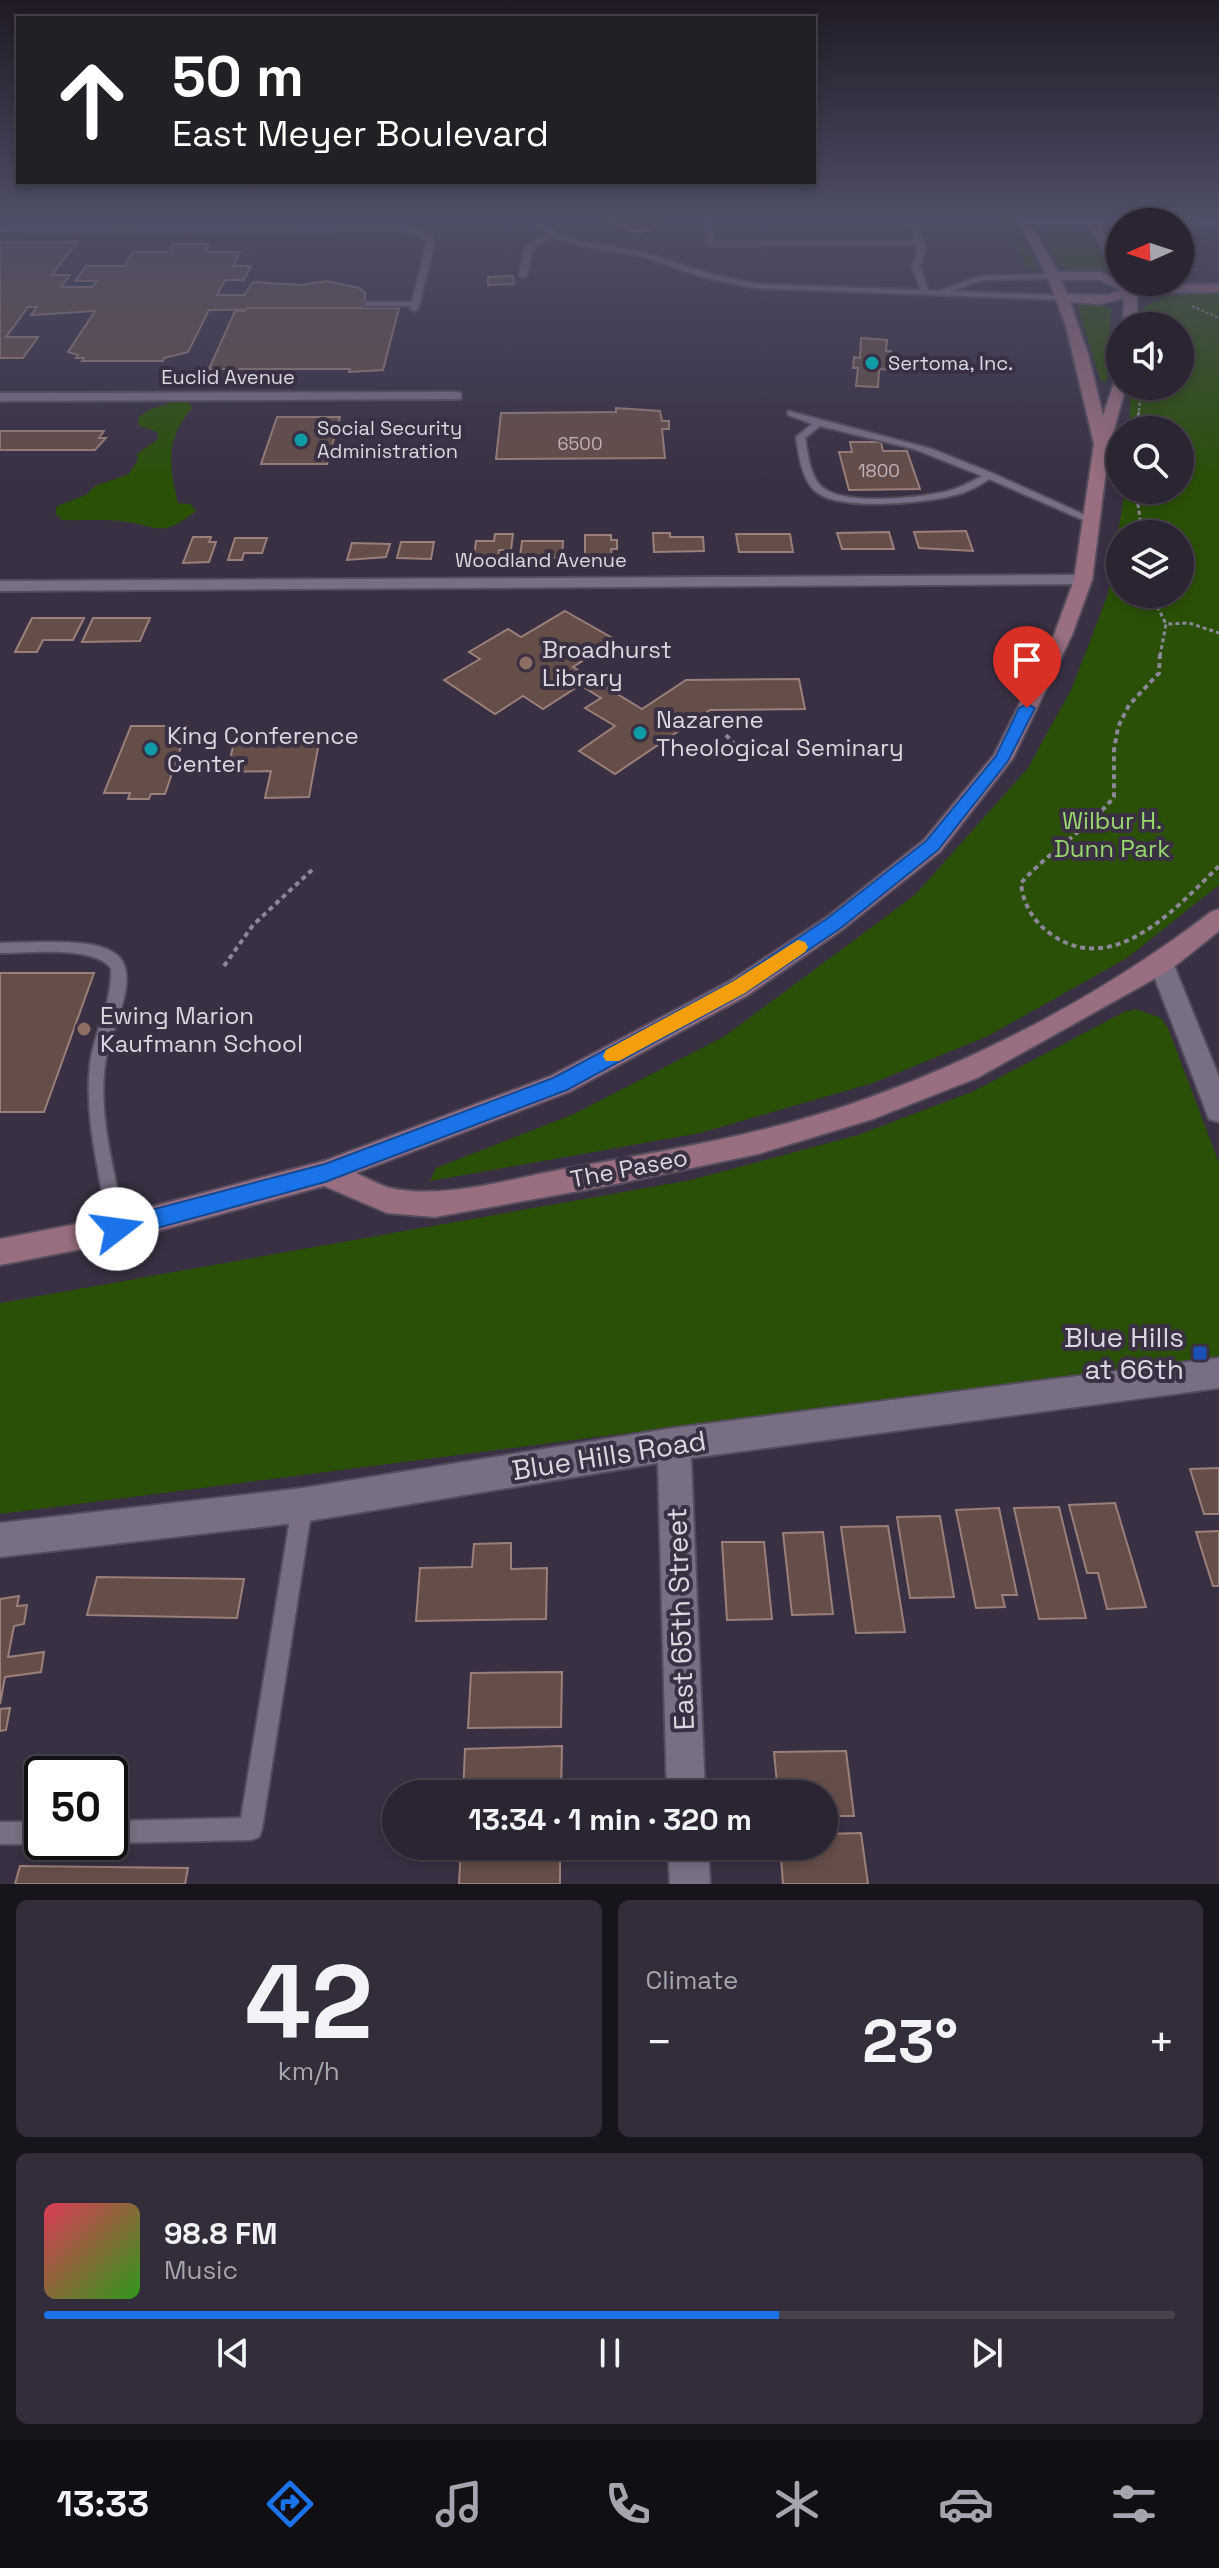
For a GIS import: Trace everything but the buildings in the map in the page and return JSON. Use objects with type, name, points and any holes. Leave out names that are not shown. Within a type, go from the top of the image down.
[{"type":"main road","points":[[1068,307],[1090,381],[1101,447]]},
{"type":"main road","points":[[0,1252],[117,1229],[325,1173],[560,1084],[739,988],[835,923],[932,846],[1003,758],[1063,635],[1083,580],[1101,447],[1115,400]]},
{"type":"main road","name":"The Paseo","points":[[325,1173],[387,1200],[435,1204],[601,1175],[758,1142],[873,1108],[968,1070],[1161,963],[1219,918]]},
{"type":"street","name":"Euclid Avenue","points":[[0,397],[456,396]]},
{"type":"street","name":"Woodland Avenue","points":[[0,586],[1083,580]]},
{"type":"street","points":[[1161,963],[1219,1108]]},
{"type":"street","name":"Blue Hills Road","points":[[0,1540],[303,1505],[674,1444],[1219,1373]]},
{"type":"street","name":"East 65th Street","points":[[674,1444],[686,1780]]},
{"type":"street","points":[[689,1860],[690,1884]]},
{"type":"lane","points":[[791,413],[818,423],[920,448],[1091,520]]},
{"type":"lane","points":[[818,423],[800,437],[812,483],[823,495],[845,499],[934,498],[970,489],[989,475]]},
{"type":"lane","points":[[0,948],[82,950],[104,954],[117,962],[119,987],[98,1055],[96,1084],[117,1229]]},
{"type":"lane","points":[[128,1832],[251,1829],[303,1505]]},
{"type":"lane","points":[[0,1833],[24,1833]]},
{"type":"path","points":[[1192,307],[1219,318]]},
{"type":"path","points":[[1158,608],[1166,624],[1161,640],[1159,673],[1129,705],[1113,744],[1114,797],[1086,829],[1031,870],[1021,883],[1022,898],[1030,915],[1051,935],[1074,949],[1094,951],[1114,947],[1132,938],[1181,902],[1219,866]]},
{"type":"path","points":[[1166,624],[1189,623],[1219,633]]},
{"type":"path","points":[[726,735],[749,760]]},
{"type":"path","points":[[224,966],[253,925],[313,869]]},
{"type":"green space","points":[[1079,307],[1111,309],[1111,312],[1106,312],[1106,382],[1101,381]]},
{"type":"green space","name":"Wilbur H. Dunn Park","points":[[1144,307],[1219,307],[1219,885],[1127,958],[988,1036],[873,1083],[700,1133],[430,1181],[436,1168],[574,1114],[725,1036],[915,895],[1028,768],[1072,688],[1106,599],[1106,608],[1194,608],[1194,520],[1120,520],[1123,504],[1194,504],[1194,416],[1130,416],[1130,400],[1194,400],[1194,312],[1140,312]]},
{"type":"green space","points":[[176,401],[189,402],[192,408],[173,442],[173,477],[178,503],[190,504],[196,511],[166,528],[120,521],[62,520],[55,513],[57,506],[86,495],[95,486],[129,474],[138,459],[137,454],[158,439],[157,432],[138,425],[139,417],[149,410]]},
{"type":"green space","points":[[1136,1009],[1161,1018],[1168,1028],[1219,1163],[1219,1357],[0,1514],[0,1303],[691,1180],[858,1135],[974,1091],[1124,1012]]},
{"type":"slow traffic","points":[[612,1056],[739,988],[798,947]]},
{"type":"place","name":"Sertoma, Inc.","points":[[872,363]]},
{"type":"place","name":"Social Security Administration","points":[[301,440]]},
{"type":"place","name":"Broadhurst Library","points":[[526,663]]},
{"type":"place","name":"Nazarene Theological Seminary","points":[[640,733]]},
{"type":"place","name":"King Conference Center","points":[[151,749]]},
{"type":"place","name":"Ewing Marion Kaufmann School","points":[[84,1029]]},
{"type":"place","name":"Blue Hills at 66th","points":[[1200,1353]]},
{"type":"route","points":[[117,1229],[325,1173],[560,1084],[739,988],[835,923],[932,846],[1003,758],[1027,708]]}]
